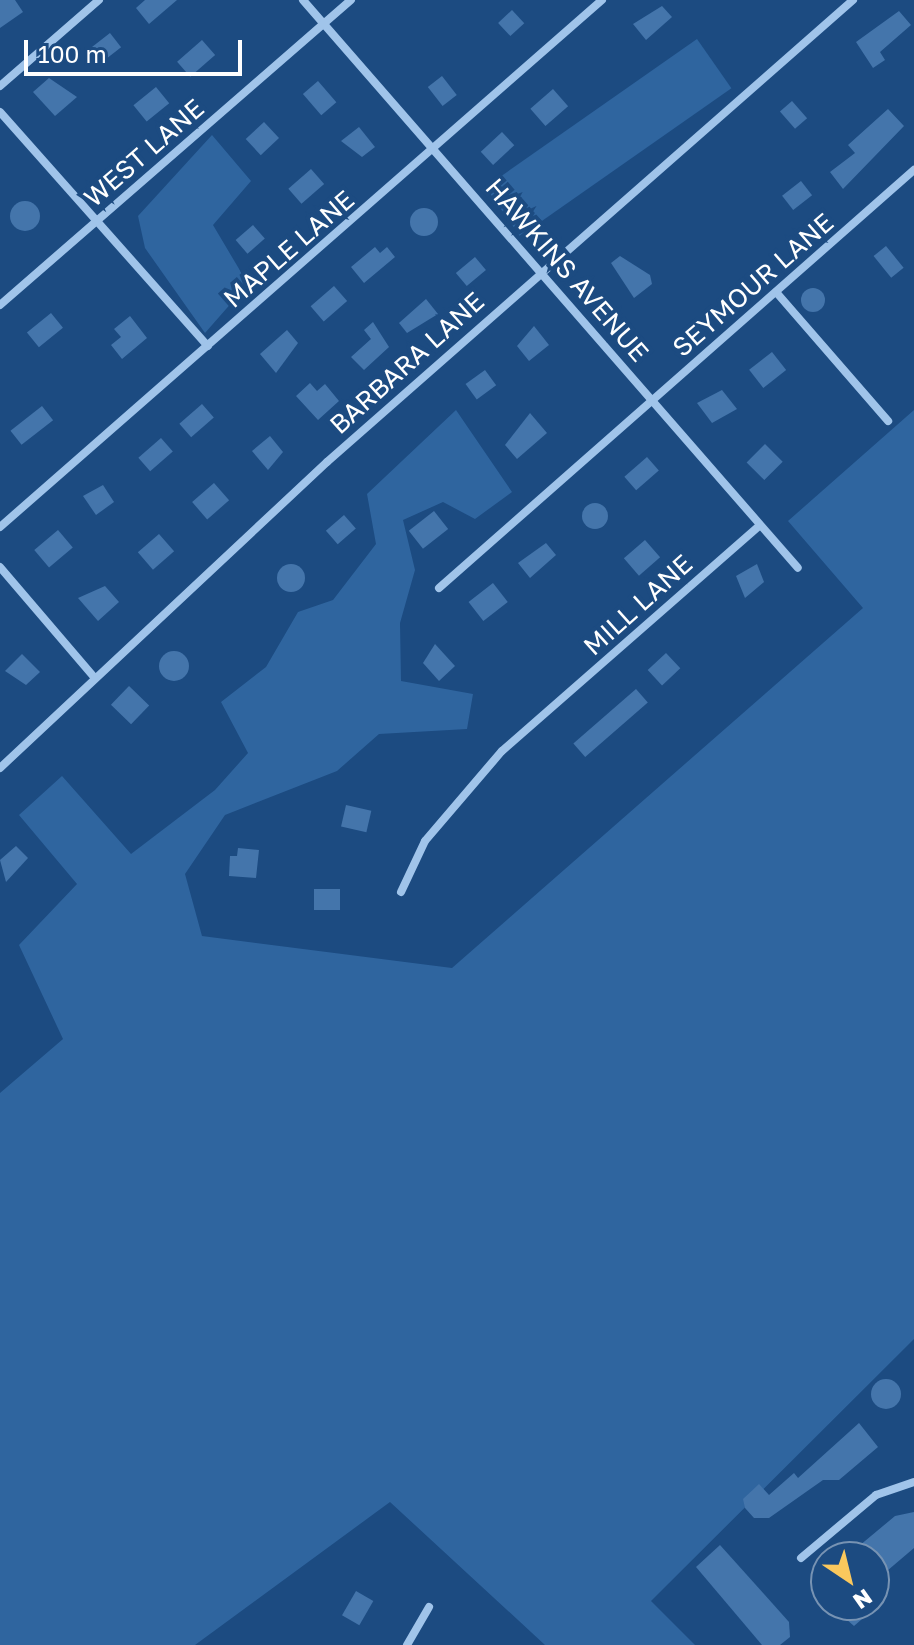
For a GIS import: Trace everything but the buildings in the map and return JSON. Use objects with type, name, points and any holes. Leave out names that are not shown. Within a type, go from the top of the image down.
[{"type":"street","points":[[0,86],[99,0]]},
{"type":"street","name":"HAWKINS AVENUE","points":[[303,0],[436,148],[798,568]]},
{"type":"street","name":"WEST LANE","points":[[0,305],[351,0]]},
{"type":"street","name":"MAPLE LANE","points":[[0,527],[602,0]]},
{"type":"street","name":"BARBARA LANE","points":[[0,768],[94,677],[540,271],[853,0]]},
{"type":"street","points":[[0,112],[208,346]]},
{"type":"street","name":"SEYMOUR LANE","points":[[439,588],[914,170]]},
{"type":"street","points":[[776,292],[888,421]]},
{"type":"street","name":"MILL LANE","points":[[401,892],[425,841],[461,794],[546,714],[759,526]]},
{"type":"street","points":[[0,567],[94,677]]},
{"type":"street","points":[[801,1558],[876,1495],[914,1482]]},
{"type":"street","points":[[407,1645],[429,1607]]},
{"type":"shaded area","points":[[697,39],[731,88],[520,236],[486,187]]},
{"type":"shaded area","points":[[212,135],[251,181],[213,225],[248,284],[205,333],[145,248],[138,216]]},
{"type":"shaded area","points":[[456,410],[512,492],[475,519],[443,502],[403,520],[415,570],[400,623],[401,681],[473,694],[467,729],[379,734],[337,771],[225,815],[185,874],[202,936],[452,968],[863,608],[788,521],[914,410],[914,1339],[651,1601],[695,1645],[545,1645],[390,1502],[195,1645],[0,1645],[0,1093],[63,1039],[19,945],[77,884],[19,815],[62,776],[131,854],[215,790],[248,753],[221,702],[266,667],[298,612],[333,600],[376,544],[367,494]]}]
